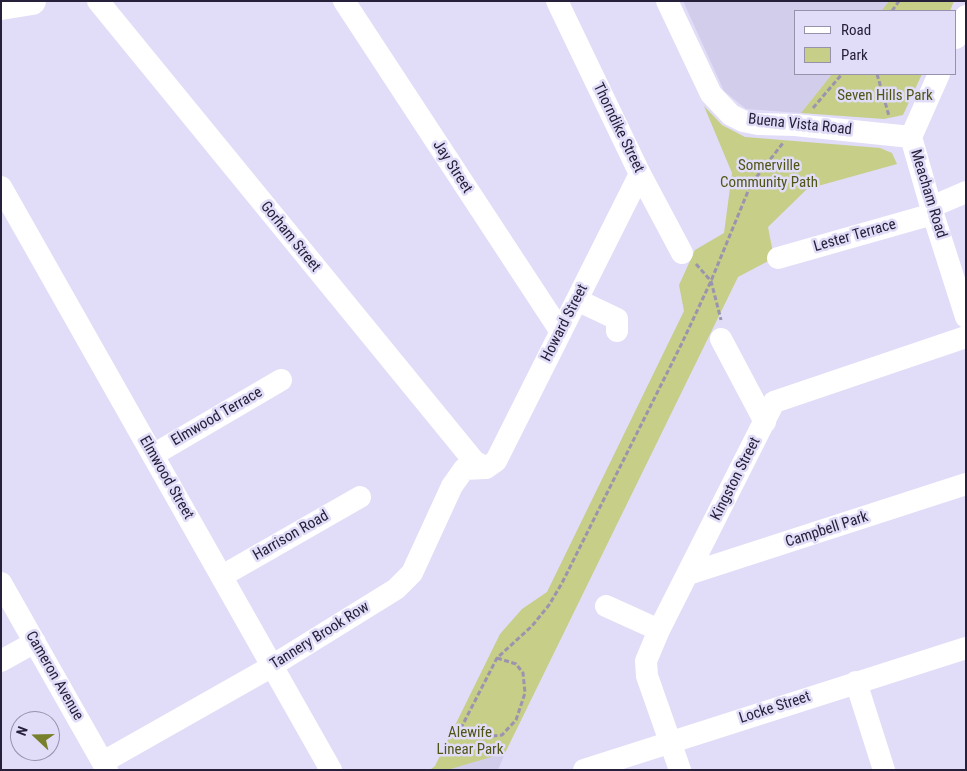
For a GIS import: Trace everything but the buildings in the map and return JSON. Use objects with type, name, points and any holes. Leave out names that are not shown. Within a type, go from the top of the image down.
[{"type":"main road","points":[[1,6],[32,1]]},
{"type":"street","name":"Gorham Street","points":[[98,1],[474,461],[486,468]]},
{"type":"street","name":"Jay Street","points":[[344,1],[561,332]]},
{"type":"street","name":"Thorndike Street","points":[[557,1],[640,174],[682,253]]},
{"type":"street","name":"Buena Vista Road","points":[[667,1],[711,94],[731,115],[743,121],[758,124],[795,125],[910,137]]},
{"type":"street","points":[[957,36],[966,16]]},
{"type":"street","name":"Meacham Road","points":[[939,75],[910,137],[966,317]]},
{"type":"street","name":"Howard Street","points":[[486,468],[496,461],[640,174]]},
{"type":"street","name":"Elmwood Street","points":[[1,187],[331,770]]},
{"type":"street","name":"Lester Terrace","points":[[778,258],[932,210],[966,192]]},
{"type":"street","points":[[577,300],[617,319],[617,331]]},
{"type":"street","name":"Kingston Street","points":[[680,770],[647,676],[646,661],[659,630],[774,402],[966,337]]},
{"type":"street","points":[[721,339],[765,422]]},
{"type":"street","name":"Elmwood Terrace","points":[[153,455],[281,380]]},
{"type":"street","name":"Tannery Brook Row","points":[[105,768],[396,589],[412,573],[452,486],[464,469],[486,468]]},
{"type":"street","name":"Campbell Park","points":[[688,574],[966,484]]},
{"type":"street","name":"Harrison Road","points":[[222,576],[360,497]]},
{"type":"street","name":"Cameron Avenue","points":[[1,583],[105,768]]},
{"type":"street","points":[[606,606],[659,630]]},
{"type":"street","points":[[1,661],[35,642]]},
{"type":"street","name":"Locke Street","points":[[584,770],[966,648]]},
{"type":"street","points":[[856,682],[884,770]]},
{"type":"path","points":[[812,109],[841,75]]},
{"type":"path","points":[[877,75],[891,123]]},
{"type":"path","points":[[497,658],[516,664],[523,673],[525,693],[516,720],[502,735],[484,737],[461,728],[497,658],[532,626],[562,583],[711,282],[751,184],[785,141]]},
{"type":"path","points":[[682,253],[690,257],[711,282],[723,328],[721,339]]},
{"type":"shaded area","points":[[683,1],[889,1],[882,10],[794,10],[794,75],[831,75],[801,113],[746,109],[724,91]]},
{"type":"shaded area","points":[[505,753],[498,770],[447,770],[448,769]]},
{"type":"green space","points":[[889,1],[954,1],[950,10],[882,10]]},
{"type":"green space","name":"Seven Hills Park","points":[[831,75],[922,75],[903,115],[884,119],[801,113]]},
{"type":"green space","name":"Somerville Community Path","points":[[704,106],[722,125],[745,137],[880,148],[892,153],[897,164],[807,189],[768,227],[774,258],[738,277],[505,753],[447,770],[430,770],[435,766],[500,634],[522,609],[547,592],[684,311],[679,285],[695,250],[724,233],[732,173]]},
{"type":"park label","name":"Alewife Linear Park","points":[[470,742]]}]
